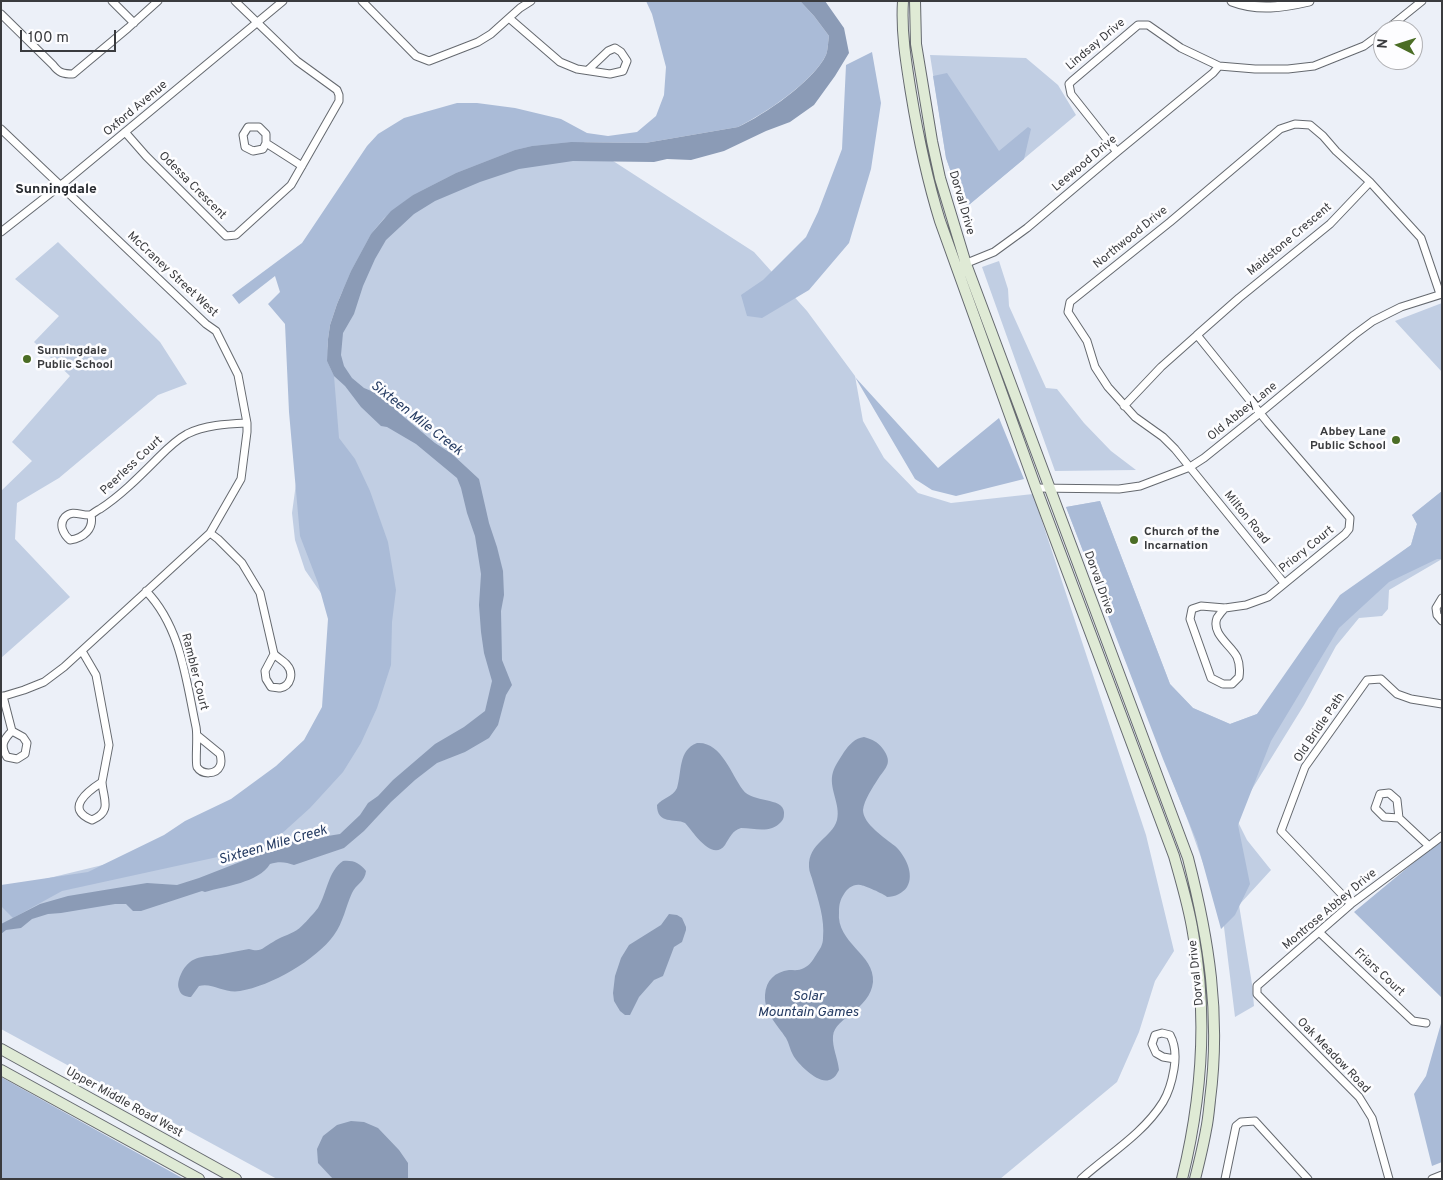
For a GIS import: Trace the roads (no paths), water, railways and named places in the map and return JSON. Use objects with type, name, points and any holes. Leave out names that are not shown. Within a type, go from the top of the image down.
[{"type":"main road","name":"Dorval Drive","points":[[903,1],[902,20],[905,54],[930,188],[1050,489],[1188,858],[1199,902],[1212,977],[1215,1045],[1207,1129],[1195,1179]]},
{"type":"main road","name":"Dorval Drive","points":[[915,1],[916,44],[932,141],[961,265],[1036,488],[1174,856],[1189,914],[1200,980],[1202,1052],[1195,1116],[1182,1179]]},
{"type":"main road","name":"Upper Middle Road West","points":[[1,1049],[236,1179]]},
{"type":"main road","points":[[1,1070],[198,1179]]},
{"type":"street","points":[[112,1],[134,22]]},
{"type":"street","points":[[1,14],[58,72],[73,74],[158,1]]},
{"type":"street","points":[[235,1],[258,22]]},
{"type":"street","name":"Oxford Avenue","points":[[1,232],[60,186],[283,1]]},
{"type":"street","points":[[362,1],[416,56],[429,61],[478,42],[491,34],[520,8],[531,1]]},
{"type":"street","points":[[1232,1],[1261,8],[1291,6],[1309,1]]},
{"type":"street","points":[[1398,20],[1422,1]]},
{"type":"street","points":[[509,18],[560,62],[577,69],[610,74],[623,71],[627,62],[621,52],[615,48],[608,51],[588,70]]},
{"type":"street","name":"Odessa Crescent","points":[[125,132],[146,156],[226,236],[236,235],[291,185],[339,101],[337,90],[297,61],[258,22]]},
{"type":"street","name":"Lindsay Drive","points":[[1117,152],[1071,94],[1069,84],[1138,25],[1148,25],[1181,48],[1219,66],[1255,69],[1288,69],[1314,66],[1364,46],[1373,39]]},
{"type":"street","name":"Leewood Drive","points":[[961,265],[994,252],[1027,228],[1219,66]]},
{"type":"street","name":"Northwood Drive","points":[[1190,467],[1163,437],[1135,417],[1108,387],[1098,372],[1087,342],[1068,312],[1070,302],[1170,222],[1280,129],[1295,124],[1310,124],[1370,182]]},
{"type":"street","name":"McCraney Street West","points":[[1,129],[206,324],[216,331],[238,376],[247,423],[241,479],[210,533],[82,651],[44,682],[2,697]]},
{"type":"street","points":[[266,143],[302,166]]},
{"type":"street","points":[[1370,182],[1421,238],[1441,294]]},
{"type":"street","name":"Maidstone Crescent","points":[[1124,406],[1161,367],[1197,335],[1330,224],[1370,182]]},
{"type":"street","name":"Old Abbey Lane","points":[[1036,488],[1119,489],[1140,486],[1190,467],[1260,413],[1354,335],[1401,307],[1441,294]]},
{"type":"street","points":[[1197,335],[1260,413]]},
{"type":"street","name":"Priory Court","points":[[1224,608],[1217,619],[1217,628],[1222,640],[1236,656],[1240,666],[1239,677],[1232,684],[1223,684],[1211,678],[1190,619],[1192,609],[1200,606],[1224,608],[1246,606],[1268,597],[1349,529],[1350,518],[1260,413]]},
{"type":"street","name":"Peerless Court","points":[[91,515],[110,503],[155,462],[170,445],[187,434],[226,424],[247,423]]},
{"type":"street","name":"Milton Road","points":[[1190,467],[1284,583]]},
{"type":"street","points":[[74,512],[91,515],[92,519],[88,530],[80,539],[70,540],[65,536],[62,529],[63,520],[66,515],[74,512]]},
{"type":"street","points":[[210,533],[242,563],[260,593],[274,654],[288,665],[291,673],[290,680],[286,686],[279,688],[271,687],[266,679],[265,671],[274,654]]},
{"type":"street","name":"Rambler Court","points":[[146,591],[164,613],[176,639],[198,736],[196,762],[198,768],[203,772],[216,772],[220,767],[220,754],[198,736]]},
{"type":"street","points":[[1442,598],[1436,608],[1437,615],[1442,621]]},
{"type":"street","points":[[82,651],[96,675],[109,746],[102,782],[106,808],[102,816],[92,820],[80,812],[79,807],[81,800],[90,789],[102,782]]},
{"type":"street","name":"Old Bridle Path","points":[[1351,904],[1281,831],[1305,767],[1367,680],[1381,678],[1397,694],[1411,700],[1442,704]]},
{"type":"street","points":[[2,697],[12,731]]},
{"type":"street","points":[[1399,818],[1429,846]]},
{"type":"street","name":"Montrose Abbey Drive","points":[[1257,986],[1351,904],[1442,836]]},
{"type":"street","name":"Friars Court","points":[[1319,932],[1413,1021],[1426,1024]]},
{"type":"street","name":"Oak Meadow Road","points":[[1257,986],[1257,994],[1359,1097],[1372,1118],[1389,1179]]},
{"type":"street","points":[[1081,1179],[1142,1130],[1163,1102],[1170,1086],[1175,1059]]},
{"type":"street","points":[[1225,1179],[1236,1126],[1241,1122],[1255,1121],[1308,1179]]},
{"type":"street","points":[[1432,1179],[1442,1175]]},
{"type":"water","name":"Sixteen Mile Creek","points":[[800,1],[825,1],[844,28],[849,53],[814,105],[790,122],[724,151],[691,160],[667,159],[654,162],[573,161],[519,169],[480,182],[435,201],[414,214],[386,240],[363,286],[354,314],[343,333],[341,355],[344,366],[352,378],[364,388],[381,395],[390,402],[398,412],[435,443],[452,454],[479,479],[503,571],[504,595],[501,611],[502,660],[512,685],[506,695],[498,725],[489,738],[465,752],[437,763],[415,780],[364,831],[344,848],[294,865],[276,862],[270,864],[258,876],[249,880],[231,886],[202,891],[141,911],[133,911],[126,904],[115,904],[48,914],[32,919],[21,928],[6,930],[1,934],[1,924],[40,904],[68,896],[147,883],[177,885],[291,842],[340,834],[360,815],[368,803],[435,744],[464,727],[485,711],[492,681],[484,653],[481,632],[479,605],[481,574],[475,536],[457,478],[416,444],[387,427],[381,426],[361,407],[345,386],[334,376],[327,361],[330,325],[351,271],[371,234],[391,211],[413,195],[456,173],[515,150],[532,146],[571,142],[645,143],[738,127],[749,122],[800,86],[811,76],[826,55],[829,36]]},
{"type":"water","name":"Solar Mountain Games","points":[[864,737],[879,744],[886,754],[888,761],[886,768],[867,798],[863,810],[864,815],[870,825],[902,854],[908,865],[910,876],[907,887],[896,895],[887,897],[870,888],[857,885],[845,892],[842,898],[839,907],[840,923],[843,932],[868,964],[872,972],[873,982],[871,992],[866,1000],[835,1029],[833,1040],[839,1070],[832,1079],[825,1080],[814,1076],[796,1059],[786,1038],[769,1013],[765,995],[767,985],[772,978],[784,971],[798,970],[806,967],[822,945],[822,916],[809,871],[810,859],[816,846],[830,832],[837,820],[838,814],[832,784],[835,767],[850,744]]},
{"type":"water","points":[[697,743],[713,747],[719,753],[747,794],[773,802],[782,807],[784,812],[783,820],[777,826],[767,829],[738,829],[720,850],[714,850],[708,848],[697,838],[685,823],[667,820],[660,816],[657,805],[677,788],[684,756],[691,746]]},
{"type":"water","points":[[343,861],[359,864],[366,871],[365,875],[352,893],[334,935],[316,954],[279,978],[252,988],[229,991],[204,985],[199,986],[191,997],[181,993],[178,986],[180,977],[184,968],[196,958],[249,949],[260,950],[299,928],[318,908],[334,870]]},
{"type":"water","points":[[669,914],[682,918],[686,930],[682,942],[674,947],[663,976],[654,980],[639,997],[630,1015],[625,1015],[614,1001],[613,993],[615,976],[621,958],[629,945],[661,925]]},
{"type":"water","points":[[351,1121],[364,1122],[378,1128],[399,1150],[408,1163],[408,1179],[333,1179],[318,1163],[317,1149],[323,1136],[337,1125]]},
{"type":"place","name":"Sunningdale Public School","points":[[27,359]]},
{"type":"place","name":"Abbey Lane Public School","points":[[1396,440]]},
{"type":"place","name":"Church of the Incarnation","points":[[1134,540]]},
{"type":"district","name":"Sunningdale","points":[[56,190]]}]
